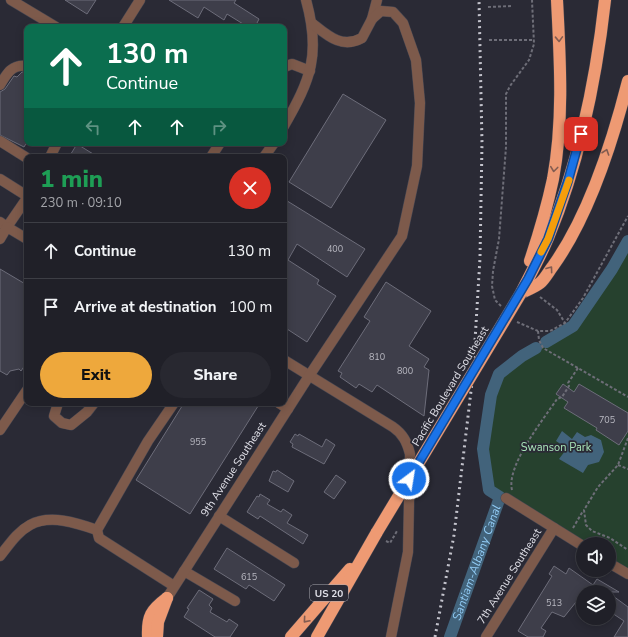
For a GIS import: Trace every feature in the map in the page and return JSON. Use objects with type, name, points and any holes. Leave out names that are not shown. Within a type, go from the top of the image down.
[{"type":"highway","name":"US 20","points":[[521,293],[553,178],[559,129],[560,68],[557,0]]},
{"type":"highway","points":[[521,293],[548,239],[568,181],[589,104],[599,50],[605,0]]},
{"type":"highway","name":"US 20","points":[[521,293],[540,282],[559,257],[580,218],[597,178],[620,112],[628,81]]},
{"type":"highway","name":"Pacific Boulevard Southeast","points":[[317,637],[367,548],[521,293]]},
{"type":"highway","name":"US 20","points":[[291,637],[367,548]]},
{"type":"highway","points":[[148,637],[148,624],[154,608],[167,598]]},
{"type":"highway","points":[[157,637],[158,622],[167,598]]},
{"type":"street","points":[[12,0],[51,24]]},
{"type":"street","points":[[125,24],[140,0]]},
{"type":"street","points":[[287,121],[299,100],[310,71],[314,47],[312,24],[306,0]]},
{"type":"street","points":[[312,24],[333,40],[348,43],[362,38],[372,19],[377,0]]},
{"type":"street","name":"9th Avenue Southeast","points":[[167,598],[309,376],[402,236],[417,166],[420,103],[416,60],[403,23],[393,12],[381,11],[372,19]]},
{"type":"street","points":[[287,66],[292,64],[310,71]]},
{"type":"street","points":[[0,85],[8,72],[14,67],[24,66]]},
{"type":"street","points":[[0,141],[24,156]]},
{"type":"street","points":[[0,178],[24,195]]},
{"type":"street","points":[[0,239],[4,224],[24,201]]},
{"type":"street","points":[[4,224],[24,237]]},
{"type":"street","points":[[287,362],[401,433],[406,441],[410,454],[408,552],[391,637]]},
{"type":"street","points":[[0,430],[24,394]]},
{"type":"street","points":[[57,406],[54,416],[62,423],[71,424],[87,412],[92,406]]},
{"type":"street","points":[[172,406],[148,440],[97,530],[99,538],[174,586]]},
{"type":"street","points":[[283,406],[288,409]]},
{"type":"street","points":[[506,498],[576,542]]},
{"type":"street","points":[[219,516],[294,563]]},
{"type":"street","points":[[0,556],[16,536],[31,524],[53,520],[75,522],[97,530]]},
{"type":"street","name":"7th Avenue Southeast","points":[[486,637],[554,528]]},
{"type":"street","points":[[616,567],[628,574]]},
{"type":"street","points":[[184,571],[235,601]]},
{"type":"path","points":[[504,310],[495,300],[492,286],[493,271],[499,239],[506,147],[506,94],[529,60],[534,44],[532,0]]},
{"type":"path","points":[[488,7],[512,6]]},
{"type":"path","points":[[490,40],[534,40]]},
{"type":"path","points":[[513,320],[538,331],[550,331],[565,323],[583,298],[628,216]]},
{"type":"path","points":[[540,297],[557,310],[565,323]]},
{"type":"path","points":[[538,331],[538,340],[543,348],[628,397]]},
{"type":"path","points":[[520,508],[512,489],[512,472],[518,459],[556,399],[562,397],[569,386],[568,383],[578,368]]},
{"type":"path","points":[[568,537],[598,487],[618,465],[628,438]]},
{"type":"path","points":[[618,465],[628,469]]},
{"type":"path","points":[[584,510],[586,524],[592,531],[610,538],[628,550]]},
{"type":"path","points":[[386,541],[390,543],[398,529]]},
{"type":"green space","name":"Swanson Park","points":[[628,241],[628,575],[616,568],[616,537],[576,537],[576,544],[489,490],[483,449],[491,395],[499,374],[522,356],[573,326],[612,269]]},
{"type":"water","points":[[562,431],[572,439],[577,432],[585,437],[591,435],[601,440],[604,452],[599,462],[588,465],[583,473],[559,459],[565,451],[562,445],[556,441]]},
{"type":"building","points":[[65,0],[96,0],[87,14]]},
{"type":"building","points":[[169,0],[236,0],[234,3],[259,19],[256,24],[243,24],[227,14],[224,20],[204,7],[198,18]]},
{"type":"building","points":[[24,72],[24,147],[0,135],[0,92],[5,89],[14,76],[17,77]]},
{"type":"building","points":[[343,94],[386,120],[331,208],[289,182]]},
{"type":"building","points":[[76,146],[80,146],[93,154],[71,154]]},
{"type":"building","points":[[287,201],[365,249],[347,277],[297,244],[288,260],[319,280],[317,284],[336,296],[307,342],[287,329]]},
{"type":"building","points":[[0,269],[24,283],[24,366],[21,371],[19,369],[10,371],[7,375],[0,371]]},
{"type":"building","points":[[386,282],[431,311],[409,346],[429,359],[424,367],[429,370],[424,416],[377,385],[372,392],[359,384],[356,388],[340,377],[342,373],[338,371],[370,321],[364,317]]},
{"type":"building","points":[[563,384],[574,392],[579,384],[628,413],[628,431],[619,445],[596,430],[597,428],[564,408],[568,402],[556,394]]},
{"type":"building","points":[[182,406],[258,406],[190,514],[136,480]]},
{"type":"building","points":[[295,434],[298,436],[299,434],[322,447],[326,439],[335,445],[324,464],[292,447],[293,444],[290,442]]},
{"type":"building","points":[[277,470],[294,481],[288,492],[269,481],[273,471],[276,472]]},
{"type":"building","points":[[336,475],[346,482],[334,499],[324,492]]},
{"type":"building","points":[[260,494],[270,500],[267,504],[281,512],[283,509],[292,515],[287,523],[308,535],[303,544],[260,516],[258,519],[247,512],[257,496],[259,497]]},
{"type":"building","points":[[227,548],[285,585],[274,601],[249,585],[246,589],[214,569]]},
{"type":"building","points":[[554,566],[566,574],[569,568],[576,573],[576,577],[582,577],[593,585],[576,585],[576,602],[564,617],[552,612],[541,628],[546,631],[543,637],[528,637],[518,631],[552,576],[549,574]]},
{"type":"building","points":[[597,579],[607,585],[593,585]]},
{"type":"building","points":[[199,590],[213,599],[209,605],[212,608],[210,612],[227,622],[229,619],[238,625],[230,637],[215,637],[184,617],[189,609],[187,608]]},
{"type":"building","points":[[616,598],[628,607],[628,637],[614,637],[624,621],[616,616]]},
{"type":"waterway","name":"Santiam-Albany Canal","points":[[546,342],[573,326],[612,269],[628,241]]},
{"type":"waterway","name":"Santiam-Albany Canal","points":[[450,637],[500,497],[489,490],[483,449],[491,395],[499,374],[522,356],[536,348]]},
{"type":"railway","points":[[435,637],[454,535],[473,374],[480,258],[482,143],[479,0]]},
{"type":"slow traffic","points":[[541,252],[548,239],[569,180]]},
{"type":"route","points":[[409,479],[521,293],[548,239],[568,181],[581,134]]}]
